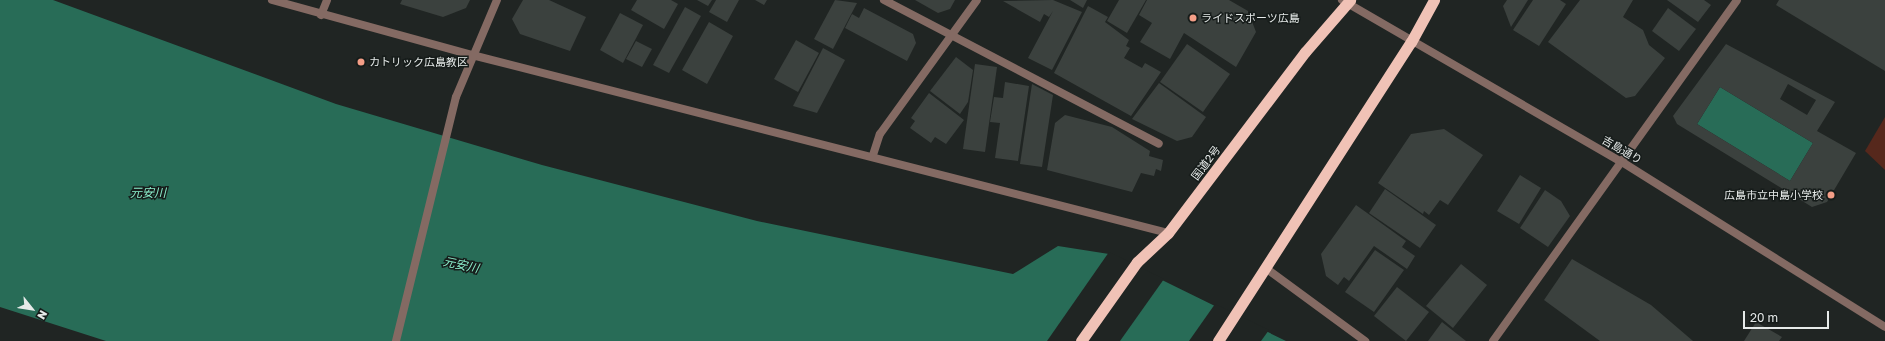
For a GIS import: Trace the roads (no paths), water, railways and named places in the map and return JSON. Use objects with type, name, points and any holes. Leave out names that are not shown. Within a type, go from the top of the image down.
[{"type":"highway","points":[[1218,341],[1240,311],[1411,42],[1434,0]]},
{"type":"highway","name":"国道2号","points":[[1082,341],[1137,262],[1168,233],[1305,52],[1347,1]]},
{"type":"street","points":[[272,0],[321,15],[472,55],[873,155],[1168,233]]},
{"type":"street","points":[[321,15],[327,0]]},
{"type":"street","points":[[396,341],[453,110],[472,55],[497,0]]},
{"type":"street","points":[[884,0],[1159,144]]},
{"type":"street","points":[[873,155],[880,134],[977,0]]},
{"type":"street","points":[[1492,341],[1737,0]]},
{"type":"street","name":"吉島通り","points":[[1347,1],[1411,42],[1622,162],[1885,327]]},
{"type":"street","points":[[1267,269],[1365,341]]},
{"type":"water","name":"元安川","points":[[0,0],[53,0],[336,104],[542,165],[757,221],[1013,274],[1058,246],[1109,254],[1286,341],[106,341],[0,307]]},
{"type":"water","points":[[1720,87],[1813,143],[1790,181],[1697,124]]},
{"type":"place","name":"ライドスポーツ広島","points":[[1193,18]]},
{"type":"place","name":"カトリック広島教区","points":[[361,62]]},
{"type":"place","name":"広島市立中島小学校","points":[[1831,195]]}]
